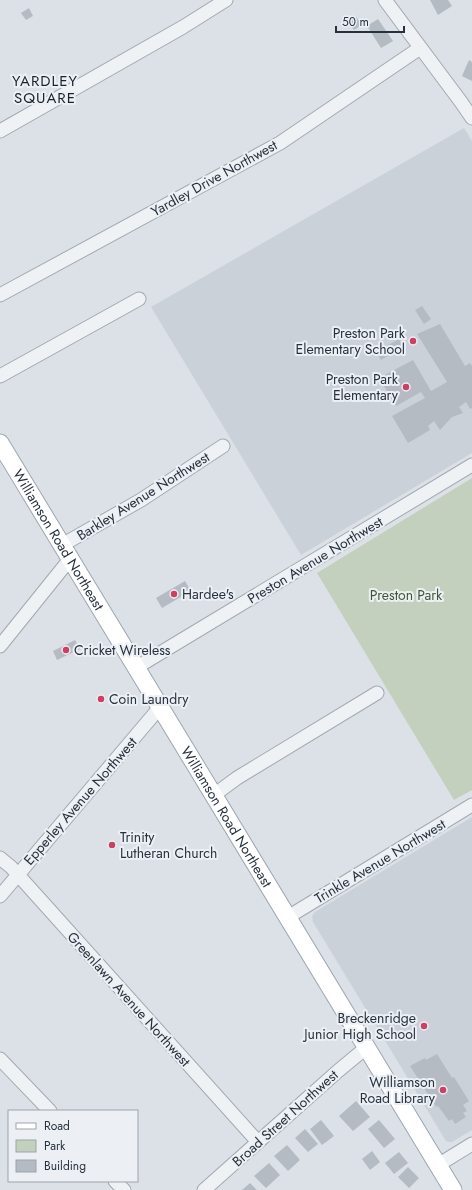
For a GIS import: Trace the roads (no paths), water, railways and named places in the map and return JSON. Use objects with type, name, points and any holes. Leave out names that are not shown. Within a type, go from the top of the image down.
[{"type":"main road","name":"Williamson Road Northeast","points":[[0,443],[453,1190]]},
{"type":"street","points":[[0,131],[183,27],[226,0]]},
{"type":"street","points":[[385,0],[472,118]]},
{"type":"street","name":"Yardley Drive Northwest","points":[[0,295],[274,146],[420,48]]},
{"type":"street","points":[[0,376],[139,299]]},
{"type":"street","name":"Barkley Avenue Northwest","points":[[66,552],[223,446]]},
{"type":"street","name":"Preston Avenue Northwest","points":[[137,667],[472,466]]},
{"type":"street","points":[[0,646],[66,552]]},
{"type":"street","points":[[214,795],[230,783],[377,692]]},
{"type":"street","name":"Epperley Avenue Northwest","points":[[0,896],[69,816],[160,706]]},
{"type":"street","name":"Trinkle Avenue Northwest","points":[[288,917],[472,805]]},
{"type":"street","name":"Greenlawn Avenue Northwest","points":[[0,858],[18,875],[258,1142]]},
{"type":"street","name":"Broad Street Northwest","points":[[205,1190],[367,1047]]},
{"type":"street","points":[[3,1068],[49,1110]]},
{"type":"street","points":[[438,1165],[472,1144]]},
{"type":"street","points":[[116,1182],[124,1190]]},
{"type":"place","name":"Preston Park Elementary School","points":[[413,341]]},
{"type":"place","name":"Preston Park Elementary","points":[[406,387]]},
{"type":"place","name":"Hardee's","points":[[174,594]]},
{"type":"place","name":"Cricket Wireless","points":[[66,650]]},
{"type":"place","name":"Coin Laundry","points":[[101,699]]},
{"type":"place","name":"Trinity Lutheran Church","points":[[112,845]]},
{"type":"place","name":"Breckenridge Junior High School","points":[[424,1026]]},
{"type":"place","name":"Williamson Road Library","points":[[443,1090]]},
{"type":"district","name":"YARDLEY SQUARE","points":[[45,90]]},
{"type":"park label","name":"Preston Park","points":[[406,595]]}]
